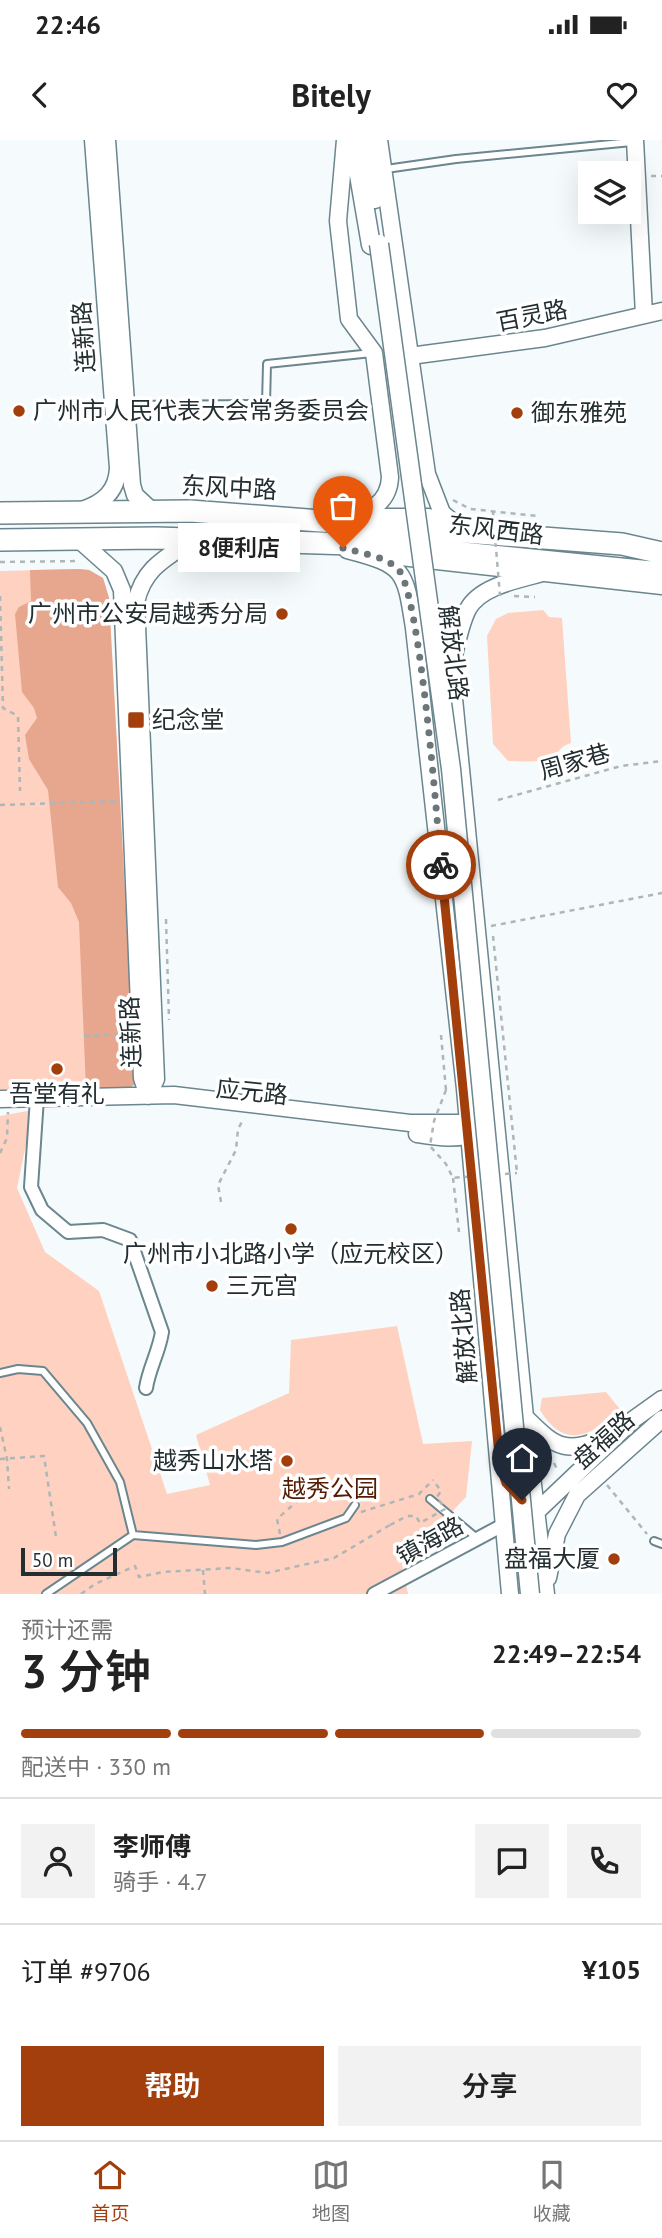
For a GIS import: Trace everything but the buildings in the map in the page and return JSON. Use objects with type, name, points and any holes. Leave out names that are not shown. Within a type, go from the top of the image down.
[{"type":"highway","name":"东风中路","points":[[0,513],[151,510],[341,521],[622,544],[662,553]]},
{"type":"highway","points":[[0,540],[194,539],[324,544]]},
{"type":"highway","name":"东风西路","points":[[324,544],[403,546],[662,573]]},
{"type":"main road","name":"连新路","points":[[80,510],[97,505],[110,494],[118,478],[93,140]]},
{"type":"main road","name":"连新路","points":[[107,140],[132,485],[135,495],[151,510]]},
{"type":"main road","points":[[341,521],[375,508],[390,486],[374,353],[349,319],[338,221],[345,140]]},
{"type":"main road","name":"解放北路","points":[[353,140],[375,244],[431,608],[451,769],[540,1593]]},
{"type":"main road","name":"解放北路","points":[[370,140],[375,244],[437,715],[523,1594]]},
{"type":"main road","points":[[379,140],[429,484],[442,513],[465,532]]},
{"type":"main road","points":[[635,141],[644,315]]},
{"type":"main road","name":"百灵路","points":[[410,356],[545,338],[662,311]]},
{"type":"main road","points":[[374,353],[399,346],[407,334]]},
{"type":"main road","name":"连新路","points":[[77,538],[114,571],[122,590],[142,1079],[148,1096]]},
{"type":"main road","name":"连新路","points":[[148,1096],[156,1079],[136,602],[139,586],[150,570],[194,539]]},
{"type":"main road","points":[[324,544],[405,559],[662,586]]},
{"type":"main road","name":"解放北路","points":[[324,544],[379,558],[398,570],[411,608],[419,660],[469,1130],[510,1594]]},
{"type":"main road","points":[[622,544],[662,546]]},
{"type":"main road","name":"解放北路","points":[[540,1593],[539,1506],[525,1417],[496,1121],[485,927],[451,668],[464,620],[475,600],[493,587],[545,575],[567,565]]},
{"type":"main road","points":[[603,579],[662,592]]},
{"type":"main road","points":[[419,660],[426,649],[439,647],[451,668]]},
{"type":"main road","points":[[148,1096],[174,1095],[469,1130],[496,1121]]},
{"type":"main road","name":"应元路","points":[[0,1099],[148,1096],[169,1105],[423,1135],[469,1130]]},
{"type":"main road","points":[[506,1542],[539,1506],[617,1434],[662,1399]]},
{"type":"main road","points":[[525,1417],[559,1446],[580,1446],[617,1434]]},
{"type":"main road","name":"盘福路","points":[[577,1495],[662,1419]]},
{"type":"main road","points":[[500,1465],[512,1492],[522,1500],[539,1506],[577,1495]]},
{"type":"main road","points":[[540,1593],[557,1534],[577,1495]]},
{"type":"street","points":[[37,1098],[31,1187],[42,1210],[68,1232],[103,1230],[130,1240],[162,1332],[160,1348],[149,1368],[146,1388]]},
{"type":"street","name":"镇海路","points":[[374,1594],[505,1524]]},
{"type":"lane","points":[[384,169],[635,141]]},
{"type":"lane","points":[[126,405],[266,404],[267,364],[374,353]]},
{"type":"lane","points":[[0,1373],[18,1368],[43,1371],[87,1423],[120,1482],[133,1535]]},
{"type":"lane","points":[[430,1499],[478,1539]]},
{"type":"lane","points":[[46,1594],[133,1535],[256,1545],[282,1542],[346,1518],[355,1505]]},
{"type":"lane","points":[[654,1542],[662,1544]]},
{"type":"path","points":[[448,496],[458,505],[470,509],[538,516]]},
{"type":"path","points":[[493,512],[500,596],[535,597]]},
{"type":"path","points":[[0,562],[76,560],[85,563]]},
{"type":"path","points":[[0,596],[4,708],[18,716],[20,791]]},
{"type":"path","name":"周家巷","points":[[498,800],[621,766],[662,761]]},
{"type":"path","points":[[0,805],[132,801]]},
{"type":"path","points":[[517,1173],[485,927],[662,893]]},
{"type":"path","points":[[166,919],[169,1026]]},
{"type":"path","points":[[84,1036],[133,1033]]},
{"type":"path","points":[[441,1035],[446,1090],[434,1121],[430,1146],[446,1164],[453,1178],[459,1232]]},
{"type":"path","points":[[221,1202],[218,1185],[236,1150],[238,1129],[245,1115]]},
{"type":"path","points":[[0,1153],[7,1138],[8,1116]]},
{"type":"path","points":[[0,1427],[8,1458],[9,1489]]},
{"type":"path","points":[[0,1459],[44,1455],[56,1538]]},
{"type":"path","points":[[282,1542],[277,1519],[302,1497],[294,1480],[286,1483]]},
{"type":"path","points":[[81,1594],[95,1584],[135,1566],[139,1577],[163,1572],[231,1568],[267,1573],[300,1563],[334,1558],[407,1516],[416,1516],[420,1523],[445,1509],[437,1497],[441,1491],[433,1480],[419,1494],[398,1502],[380,1504],[346,1518]]},
{"type":"path","points":[[611,1494],[654,1542]]},
{"type":"path","points":[[203,1570],[205,1594]]},
{"type":"green space","points":[[89,570],[103,578],[109,598],[134,1085],[123,1089],[0,1089],[0,571]]},
{"type":"green space","points":[[543,610],[549,617],[562,618],[571,743],[548,759],[531,762],[508,761],[493,744],[487,636],[496,619],[508,613]]},
{"type":"green space","name":"越秀公园","points":[[33,1110],[17,1188],[45,1252],[99,1291],[167,1494],[210,1485],[196,1435],[289,1393],[291,1340],[397,1326],[423,1444],[472,1441],[466,1497],[402,1564],[408,1594],[0,1594],[0,1116]]},
{"type":"green space","points":[[606,1392],[620,1409],[599,1427],[578,1435],[559,1431],[540,1410],[542,1398]]},
{"type":"shaded area","points":[[30,570],[89,570],[103,578],[109,598],[135,1077],[134,1085],[129,1088],[86,1089],[79,922],[71,903],[58,887],[48,790],[29,759],[25,735],[37,718],[34,708],[22,692],[15,614],[19,607],[31,601]]},
{"type":"way so far","points":[[343,548],[392,564],[405,585],[419,660],[441,865]]},
{"type":"place","name":"广州市人民代表大会常务委员会","points":[[19,411]]},
{"type":"place","name":"御东雅苑","points":[[517,413]]},
{"type":"place","name":"8便利店","points":[[343,548]]},
{"type":"place","name":"广州市公安局越秀分局","points":[[282,614]]},
{"type":"place","name":"纪念堂","points":[[136,720]]},
{"type":"place","name":"吾堂有礼","points":[[57,1069]]},
{"type":"place","name":"广州市小北路小学（应元校区）","points":[[291,1229]]},
{"type":"place","name":"三元宫","points":[[212,1286]]},
{"type":"place","name":"越秀山水塔","points":[[287,1461]]},
{"type":"place","name":"盘福大厦","points":[[614,1559]]},
{"type":"route","points":[[441,865],[500,1465],[506,1483],[522,1500]]}]
